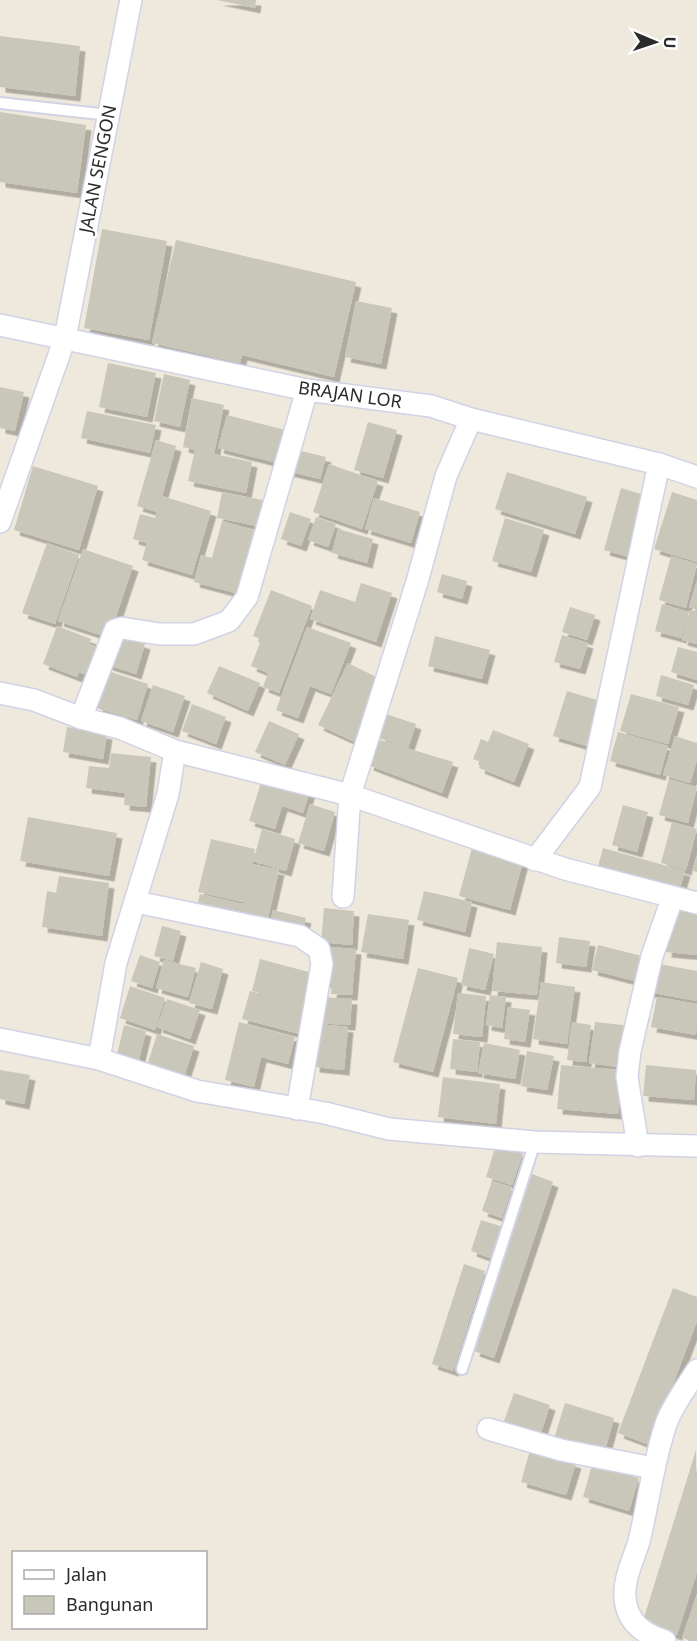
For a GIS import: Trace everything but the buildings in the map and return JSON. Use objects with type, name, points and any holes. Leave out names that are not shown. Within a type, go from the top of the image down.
[{"type":"street","name":"JALAN SENGON","points":[[0,522],[65,338],[131,0]]},
{"type":"street","name":"BRAJAN LOR","points":[[0,325],[307,390],[431,406],[471,419],[659,464],[697,477]]},
{"type":"street","points":[[81,718],[115,630],[122,628],[159,634],[194,634],[229,621],[246,597],[307,390]]},
{"type":"street","points":[[343,897],[350,795],[417,582],[446,476],[471,419]]},
{"type":"street","points":[[536,860],[590,787],[659,464]]},
{"type":"street","points":[[0,693],[34,700],[81,718],[120,728],[175,751],[350,795],[536,860],[672,899],[697,903]]},
{"type":"street","points":[[99,1059],[116,963],[168,794],[175,751]]},
{"type":"street","points":[[638,1146],[627,1077],[630,1052],[652,956],[672,899]]},
{"type":"street","points":[[136,902],[300,936],[320,949],[322,964],[297,1108]]},
{"type":"street","points":[[0,1039],[99,1059],[197,1091],[297,1108],[389,1129],[535,1142],[697,1146]]},
{"type":"street","points":[[665,1641],[645,1635],[631,1620],[624,1599],[626,1583],[645,1518],[652,1468],[668,1419],[697,1370]]},
{"type":"street","points":[[488,1429],[561,1450],[652,1468]]},
{"type":"lane","points":[[0,103],[109,115]]},
{"type":"lane","points":[[462,1369],[535,1142]]}]
